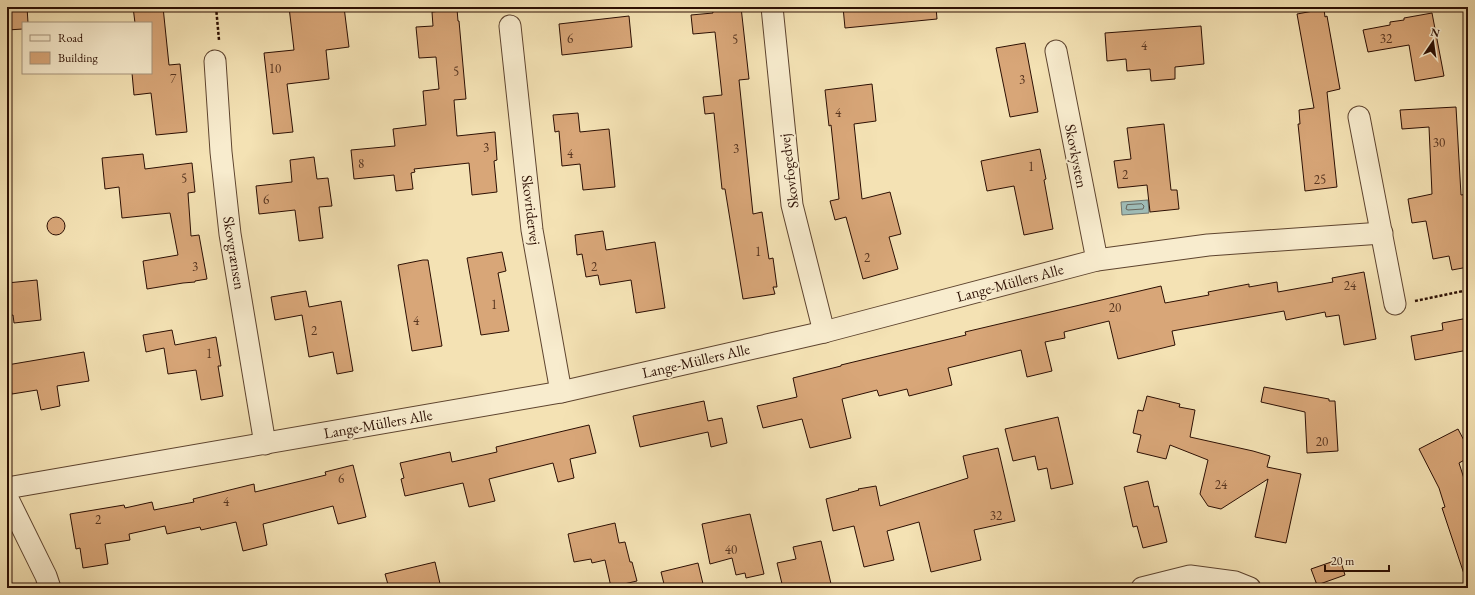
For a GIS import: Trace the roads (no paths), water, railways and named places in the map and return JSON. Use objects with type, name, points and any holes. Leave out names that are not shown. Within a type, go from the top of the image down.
[{"type":"street","name":"Skovfogedvej","points":[[772,7],[792,205],[824,332]]},
{"type":"street","name":"Skovridervej","points":[[510,26],[532,230],[561,392]]},
{"type":"street","name":"Skovkysten","points":[[1056,51],[1097,260]]},
{"type":"street","name":"Skovgrænsen","points":[[215,61],[221,152],[230,234],[264,444]]},
{"type":"street","points":[[1359,116],[1395,304]]},
{"type":"street","name":"Lange-Müllers Alle","points":[[7,488],[561,392],[824,332],[1097,260],[1208,245],[1382,233]]},
{"type":"street","points":[[7,497],[46,576],[50,588]]},
{"type":"street","points":[[1142,588],[1190,576],[1235,582],[1250,588]]},
{"type":"water","points":[[1148,200],[1149,213],[1122,215],[1121,202]]}]
